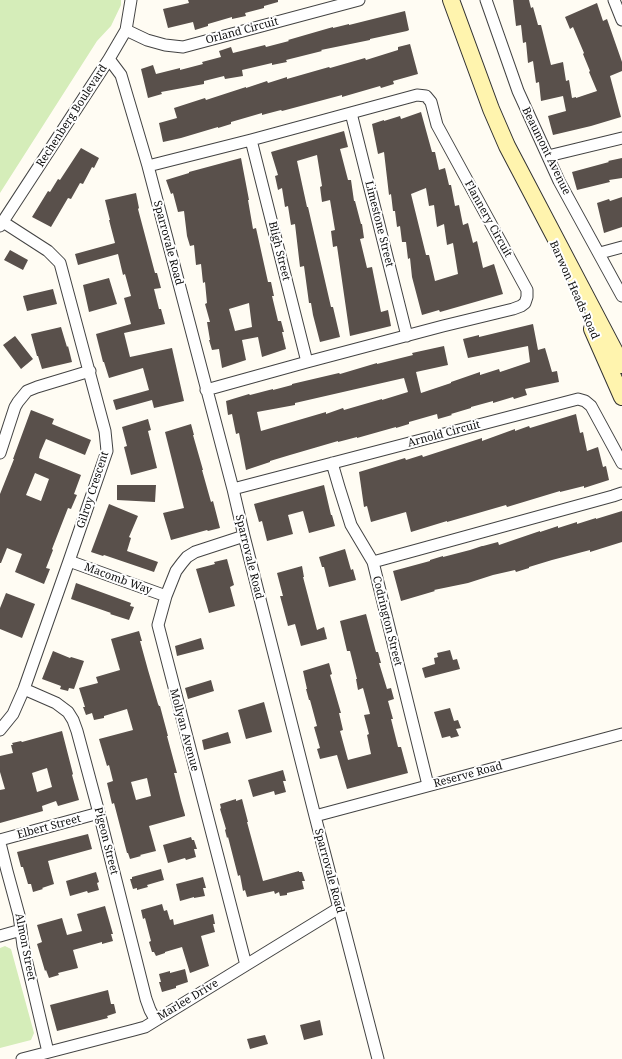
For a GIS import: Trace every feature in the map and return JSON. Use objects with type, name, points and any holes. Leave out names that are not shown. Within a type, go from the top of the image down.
[{"type":"main road","name":"Barwon Heads Road","points":[[451,0],[507,146],[622,366]]},
{"type":"main road","name":"Barwon Heads Road","points":[[459,0],[479,76]]},
{"type":"main road","name":"Barwon Heads Road","points":[[527,183],[622,397]]},
{"type":"street","name":"Rechenberg Boulevard","points":[[1,224],[109,59],[126,30],[131,0]]},
{"type":"street","name":"Orland Circuit","points":[[126,30],[147,40],[165,45],[183,47],[359,0]]},
{"type":"street","name":"Beaumont Avenue","points":[[486,0],[518,91],[559,181],[622,296]]},
{"type":"street","points":[[614,0],[622,20]]},
{"type":"street","name":"Sparrovale Road","points":[[109,59],[121,75],[148,166],[233,489],[378,1059]]},
{"type":"street","name":"Flannery Circuit","points":[[148,166],[417,95],[426,96],[431,102],[438,126],[524,283],[527,292],[526,302],[520,307],[443,326],[206,390]]},
{"type":"street","name":"Limestone Street","points":[[351,113],[407,336]]},
{"type":"street","points":[[548,156],[622,138]]},
{"type":"street","name":"Bligh Street","points":[[251,140],[307,362]]},
{"type":"street","name":"Gilroy Crescent","points":[[0,730],[13,714],[24,689],[70,561],[107,451],[105,431],[60,262],[48,251],[1,224]]},
{"type":"street","points":[[600,254],[622,247]]},
{"type":"street","points":[[0,453],[15,407],[27,392],[37,387],[90,371]]},
{"type":"street","name":"Arnold Circuit","points":[[233,489],[580,399],[586,402],[593,410],[622,463]]},
{"type":"street","name":"Codrington Street","points":[[332,463],[351,525],[373,562],[428,785]]},
{"type":"street","points":[[373,562],[622,493]]},
{"type":"street","name":"Mollyan Avenue","points":[[244,536],[201,550],[190,555],[182,563],[176,571],[166,596],[158,623],[158,628],[246,965]]},
{"type":"street","name":"Macomb Way","points":[[70,561],[166,596]]},
{"type":"street","name":"Pigeon Street","points":[[24,689],[56,703],[68,712],[73,720],[99,813],[146,999],[155,1019]]},
{"type":"street","name":"Reserve Road","points":[[315,816],[622,734]]},
{"type":"street","name":"Elbert Street","points":[[0,841],[99,813]]},
{"type":"street","name":"Almon Street","points":[[0,841],[19,915],[22,946],[48,1052]]},
{"type":"street","name":"Marlee Drive","points":[[22,1059],[134,1030],[144,1026],[339,908]]},
{"type":"street","points":[[0,936],[21,930]]},
{"type":"green space","points":[[0,0],[121,0],[121,5],[111,26],[97,41],[0,193]]},
{"type":"green space","points":[[5,946],[11,949],[34,1033],[31,1040],[0,1048],[0,948]]},
{"type":"building","points":[[188,0],[278,0],[278,2],[264,6],[264,8],[245,13],[246,16],[232,19],[232,17],[208,24],[208,26],[195,30],[193,22],[168,28],[163,9],[189,3]]},
{"type":"building","points":[[513,0],[529,0],[531,8],[533,7],[538,25],[541,25],[551,65],[563,62],[566,81],[569,80],[572,98],[597,91],[573,27],[570,29],[565,17],[597,3],[603,21],[607,19],[622,62],[622,71],[610,76],[621,117],[553,135],[548,116],[566,111],[563,96],[541,101],[539,82],[536,83],[533,61],[528,63],[526,42],[523,43],[521,25],[516,26]]},
{"type":"building","points":[[405,11],[409,30],[407,31],[321,50],[322,51],[286,60],[287,62],[272,65],[272,63],[242,70],[243,76],[225,79],[224,76],[204,81],[204,84],[161,92],[162,94],[148,98],[141,69],[153,65],[156,74],[180,68],[180,70],[203,64],[202,62],[221,57],[219,51],[231,47],[233,53],[265,45],[266,47],[333,27],[349,25]]},
{"type":"building","points":[[410,44],[418,74],[393,81],[394,84],[381,88],[380,86],[342,97],[342,95],[282,111],[262,115],[262,113],[231,122],[231,124],[218,128],[163,142],[159,123],[177,118],[174,108],[205,98],[206,100],[267,81],[268,83],[287,77],[287,79],[365,58],[366,60],[398,50],[398,47]]},
{"type":"building","points":[[421,112],[432,152],[435,152],[439,170],[445,168],[449,185],[451,185],[455,206],[459,205],[463,225],[468,223],[473,243],[477,241],[483,268],[494,264],[503,294],[440,312],[439,310],[422,315],[412,277],[410,258],[408,259],[406,242],[402,242],[400,226],[397,227],[391,194],[389,195],[384,152],[378,154],[372,124],[400,116],[401,119]],"holes":[[[426,188],[429,206],[434,205],[437,227],[444,224],[447,245],[453,243],[458,274],[435,281],[429,255],[426,255],[411,194]]]},
{"type":"building","points":[[344,131],[348,147],[340,149],[348,180],[351,180],[354,201],[362,224],[364,238],[360,239],[367,268],[372,267],[381,312],[388,310],[391,326],[350,336],[337,246],[333,247],[331,231],[335,230],[330,200],[322,202],[320,187],[322,186],[317,155],[297,161],[331,307],[333,307],[340,337],[320,342],[311,303],[309,303],[304,266],[300,267],[295,224],[291,225],[288,206],[285,207],[282,188],[278,190],[275,176],[278,175],[271,152]]},
{"type":"building","points":[[81,148],[99,158],[94,168],[92,167],[83,184],[80,183],[71,199],[68,198],[51,227],[32,217],[48,191],[50,192],[58,179],[60,180]]},
{"type":"building","points":[[241,158],[253,229],[256,228],[268,282],[271,282],[274,296],[272,296],[278,321],[281,321],[284,332],[282,332],[286,349],[262,357],[258,337],[242,340],[246,360],[222,368],[219,349],[212,350],[209,340],[207,322],[210,322],[205,304],[207,303],[205,282],[203,283],[201,264],[196,265],[194,245],[190,246],[187,236],[184,211],[178,212],[173,193],[171,194],[166,180],[189,172]],"holes":[[[249,303],[252,327],[235,331],[229,309]]]},
{"type":"building","points":[[622,158],[622,178],[609,180],[610,182],[577,190],[572,172]]},
{"type":"building","points":[[136,193],[138,209],[155,273],[157,273],[161,288],[154,289],[159,309],[161,309],[165,324],[124,333],[130,357],[172,348],[184,401],[154,408],[152,400],[116,410],[113,400],[149,390],[143,368],[109,378],[103,362],[96,334],[131,324],[124,298],[131,296],[125,274],[123,275],[118,254],[78,265],[75,254],[115,243],[105,200]]},
{"type":"building","points":[[622,197],[622,227],[604,233],[597,203]]},
{"type":"building","points":[[10,250],[28,260],[23,270],[4,260]]},
{"type":"building","points":[[109,278],[117,304],[89,312],[83,285]]},
{"type":"building","points":[[53,289],[57,304],[27,311],[23,296]]},
{"type":"building","points":[[533,324],[538,350],[545,348],[552,372],[557,371],[559,382],[525,389],[527,395],[514,399],[513,397],[493,403],[493,401],[438,419],[437,414],[409,422],[409,424],[396,428],[357,438],[338,441],[290,455],[246,470],[239,433],[236,434],[232,414],[228,415],[226,401],[249,394],[273,390],[292,384],[340,374],[377,363],[413,355],[412,353],[444,346],[448,365],[416,372],[421,393],[480,372],[480,375],[499,369],[500,372],[530,362],[528,346],[468,358],[463,339],[479,335],[479,337]],"holes":[[[404,378],[408,392],[344,410],[343,408],[326,414],[326,412],[261,431],[257,412],[295,405],[295,403]]]},
{"type":"building","points":[[61,327],[72,362],[42,369],[31,334]]},
{"type":"building","points":[[15,336],[33,359],[21,369],[3,345]]},
{"type":"building","points":[[31,410],[54,419],[52,424],[91,440],[85,455],[46,439],[40,453],[39,458],[81,475],[74,494],[77,495],[71,509],[68,508],[52,549],[53,550],[46,568],[50,569],[44,584],[15,572],[22,554],[7,548],[0,563],[0,494]],"holes":[[[35,473],[49,479],[41,501],[26,495]]]},
{"type":"building","points":[[576,414],[580,433],[583,432],[587,451],[598,447],[603,467],[606,466],[609,480],[584,488],[584,486],[560,491],[507,507],[506,505],[411,532],[406,512],[371,522],[367,506],[364,507],[359,472],[405,458],[406,460],[422,455],[423,457],[482,438],[482,441],[515,429],[515,431],[529,426],[530,428]]},
{"type":"building","points":[[148,419],[151,430],[148,431],[157,468],[131,475],[124,447],[127,446],[122,427]]},
{"type":"building","points":[[191,424],[202,470],[211,502],[213,501],[220,528],[171,540],[163,513],[184,508],[165,432]]},
{"type":"building","points":[[117,485],[156,485],[155,502],[117,500]]},
{"type":"building","points":[[324,485],[335,526],[309,533],[303,511],[288,515],[293,534],[267,541],[262,521],[259,522],[254,504]]},
{"type":"building","points":[[109,504],[138,516],[129,537],[131,538],[127,551],[158,562],[154,572],[91,552]]},
{"type":"building","points":[[622,511],[622,542],[590,552],[590,550],[552,560],[516,572],[515,570],[468,583],[434,590],[435,591],[401,601],[393,571],[443,556],[498,542],[499,545],[558,526],[558,528],[577,522],[577,524]]},
{"type":"building","points":[[345,549],[351,570],[353,569],[356,580],[329,587],[324,567],[322,567],[319,557]]},
{"type":"building","points":[[227,559],[234,585],[230,587],[235,606],[209,613],[196,569]]},
{"type":"building","points":[[302,566],[303,577],[317,630],[324,627],[327,639],[301,646],[295,624],[288,626],[280,596],[283,596],[277,573]]},
{"type":"building","points":[[76,583],[131,603],[130,606],[134,607],[129,620],[71,599]]},
{"type":"building","points":[[6,593],[35,604],[22,638],[0,629],[0,608]]},
{"type":"building","points":[[366,614],[376,652],[378,652],[381,663],[379,663],[387,689],[391,688],[394,699],[388,701],[393,719],[391,719],[398,747],[401,747],[408,773],[347,789],[337,755],[320,759],[317,749],[320,748],[314,727],[317,726],[306,689],[303,671],[329,663],[332,674],[330,675],[341,713],[339,713],[343,730],[340,731],[348,760],[371,754],[367,735],[369,734],[364,715],[370,714],[363,688],[358,690],[357,679],[350,651],[347,651],[340,621]]},
{"type":"building","points":[[139,631],[142,641],[140,641],[148,670],[168,736],[177,773],[174,773],[185,815],[149,826],[156,851],[130,859],[127,853],[114,803],[112,804],[107,783],[113,781],[109,765],[107,766],[99,739],[133,730],[127,709],[104,716],[104,718],[94,720],[92,713],[86,715],[79,688],[98,683],[96,677],[120,670],[111,639]],"holes":[[[147,778],[151,796],[136,800],[131,782]]]},
{"type":"building","points":[[201,638],[204,649],[177,656],[175,646]]},
{"type":"building","points":[[450,650],[453,660],[457,659],[460,669],[425,678],[422,668],[435,664],[434,658],[438,657],[437,653]]},
{"type":"building","points":[[53,651],[70,658],[84,661],[74,689],[69,688],[68,691],[60,689],[61,686],[42,679]]},
{"type":"building","points":[[211,680],[214,691],[188,699],[185,688]]},
{"type":"building","points":[[264,702],[272,732],[246,739],[238,710]]},
{"type":"building","points":[[450,708],[454,721],[458,720],[461,728],[456,729],[459,736],[442,738],[434,712]]},
{"type":"building","points":[[62,731],[79,800],[58,806],[56,801],[42,806],[43,811],[0,823],[0,790],[5,789],[0,772],[0,756],[13,753],[12,743],[22,742]],"holes":[[[47,768],[52,787],[37,792],[32,773]]]},
{"type":"building","points":[[228,732],[231,743],[204,750],[202,740]]},
{"type":"building","points":[[283,770],[286,781],[283,781],[286,792],[275,795],[274,791],[253,797],[248,780]]},
{"type":"building","points":[[236,799],[236,801],[242,799],[263,881],[299,871],[302,872],[305,881],[302,881],[304,889],[280,896],[279,892],[275,894],[274,891],[247,897],[245,890],[243,891],[240,875],[238,876],[220,809],[220,804]]},
{"type":"building","points":[[88,834],[92,849],[48,861],[54,884],[33,892],[31,884],[28,884],[23,867],[21,867],[17,852]]},
{"type":"building","points":[[191,837],[192,840],[194,840],[197,849],[194,849],[196,857],[186,860],[185,858],[168,863],[163,845]]},
{"type":"building","points":[[161,869],[164,880],[147,885],[148,887],[137,890],[137,888],[133,889],[130,879],[132,879],[132,877]]},
{"type":"building","points":[[96,872],[99,882],[97,883],[99,890],[88,893],[87,891],[70,896],[66,881]]},
{"type":"building","points":[[203,877],[206,888],[203,888],[205,896],[180,901],[176,884]]},
{"type":"building","points":[[162,904],[164,911],[167,910],[170,920],[173,919],[174,925],[213,914],[215,932],[201,936],[209,966],[190,973],[182,947],[156,956],[154,952],[152,952],[149,942],[151,941],[145,918],[143,919],[141,910]]},
{"type":"building","points":[[105,906],[113,934],[111,934],[113,941],[102,944],[102,942],[73,950],[78,968],[58,973],[59,975],[49,978],[46,970],[45,971],[37,944],[42,942],[37,925],[62,918],[67,935],[82,931],[77,914]]},
{"type":"building","points":[[185,969],[188,982],[176,986],[176,988],[162,992],[159,982],[161,982],[159,974]]},
{"type":"building","points":[[108,990],[111,1004],[114,1004],[116,1013],[107,1016],[108,1018],[57,1031],[50,1005]]},
{"type":"building","points":[[320,1020],[323,1035],[304,1040],[300,1025]]},
{"type":"building","points":[[265,1035],[268,1044],[250,1049],[247,1039]]}]
